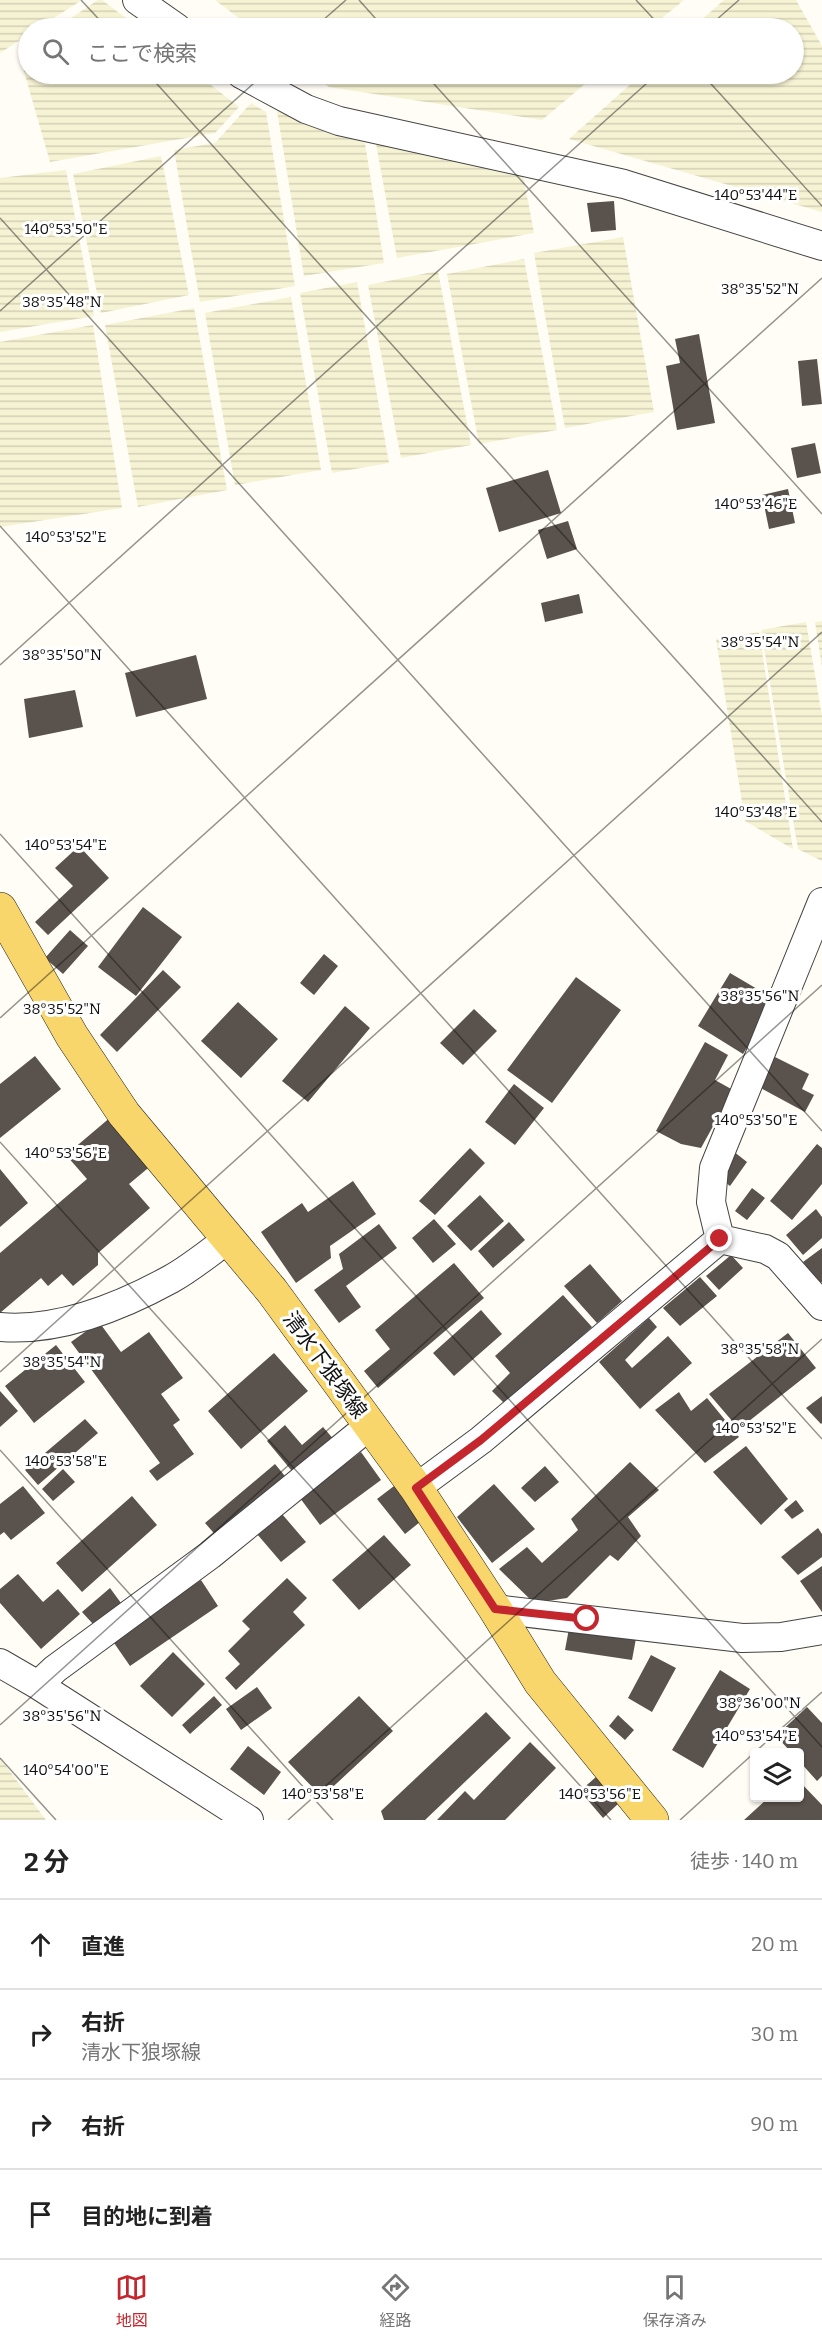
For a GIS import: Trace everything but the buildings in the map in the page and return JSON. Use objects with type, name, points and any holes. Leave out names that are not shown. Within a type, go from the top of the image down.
[{"type":"main road","name":"清水下狼塚線","points":[[0,909],[72,1036],[124,1114],[272,1291],[416,1488],[540,1682],[652,1820]]},
{"type":"street","points":[[137,0],[163,18]]},
{"type":"street","points":[[260,84],[306,109],[339,121],[624,184],[822,246]]},
{"type":"street","points":[[720,1239],[711,1202],[714,1168],[822,902]]},
{"type":"street","points":[[0,1327],[14,1328],[62,1323],[117,1306],[173,1278],[228,1239]]},
{"type":"street","points":[[720,1239],[765,1249],[778,1256],[822,1306]]},
{"type":"street","points":[[416,1488],[481,1440],[720,1239]]},
{"type":"street","points":[[38,1685],[55,1669],[210,1555],[369,1426]]},
{"type":"street","points":[[495,1609],[742,1638],[781,1637],[822,1630]]},
{"type":"street","points":[[0,1663],[249,1820]]},
{"type":"shaded area","points":[[0,0],[82,0],[54,18],[18,18],[18,41],[0,53]]},
{"type":"shaded area","points":[[98,0],[102,0],[126,18],[71,18]]},
{"type":"shaded area","points":[[215,0],[684,0],[662,18],[239,18]]},
{"type":"shaded area","points":[[724,0],[796,0],[822,46],[822,212],[569,139],[631,84],[804,84],[804,18],[703,18]]},
{"type":"shaded area","points":[[28,84],[210,84],[239,107],[215,133],[50,162]]},
{"type":"shaded area","points":[[325,84],[585,84],[542,120],[329,87]]},
{"type":"shaded area","points":[[251,103],[266,112],[295,286],[200,302],[174,150],[215,143]]},
{"type":"shaded area","points":[[277,111],[365,143],[384,263],[304,276]]},
{"type":"shaded area","points":[[376,144],[523,175],[534,233],[397,258]]},
{"type":"shaded area","points":[[161,156],[189,295],[101,313],[73,174]]},
{"type":"shaded area","points":[[66,170],[94,316],[0,332],[0,178]]},
{"type":"shaded area","points":[[623,237],[654,412],[565,428],[534,253]]},
{"type":"shaded area","points":[[524,259],[557,430],[479,444],[447,274]]},
{"type":"shaded area","points":[[438,271],[471,445],[401,458],[368,285]]},
{"type":"shaded area","points":[[357,282],[389,463],[332,473],[300,293]]},
{"type":"shaded area","points":[[291,297],[321,470],[235,485],[205,313]]},
{"type":"shaded area","points":[[194,308],[227,490],[138,507],[105,325]]},
{"type":"shaded area","points":[[93,325],[122,508],[0,527],[0,342]]},
{"type":"shaded area","points":[[822,621],[822,667],[815,622]]},
{"type":"shaded area","points":[[806,622],[822,716],[822,861],[798,849],[761,630]]},
{"type":"shaded area","points":[[759,632],[793,849],[745,821],[716,639]]},
{"type":"shaded area","points":[[0,1758],[46,1820],[0,1820]]},
{"type":"route","points":[[587,1619],[495,1609],[416,1488],[481,1440],[720,1239]]}]
